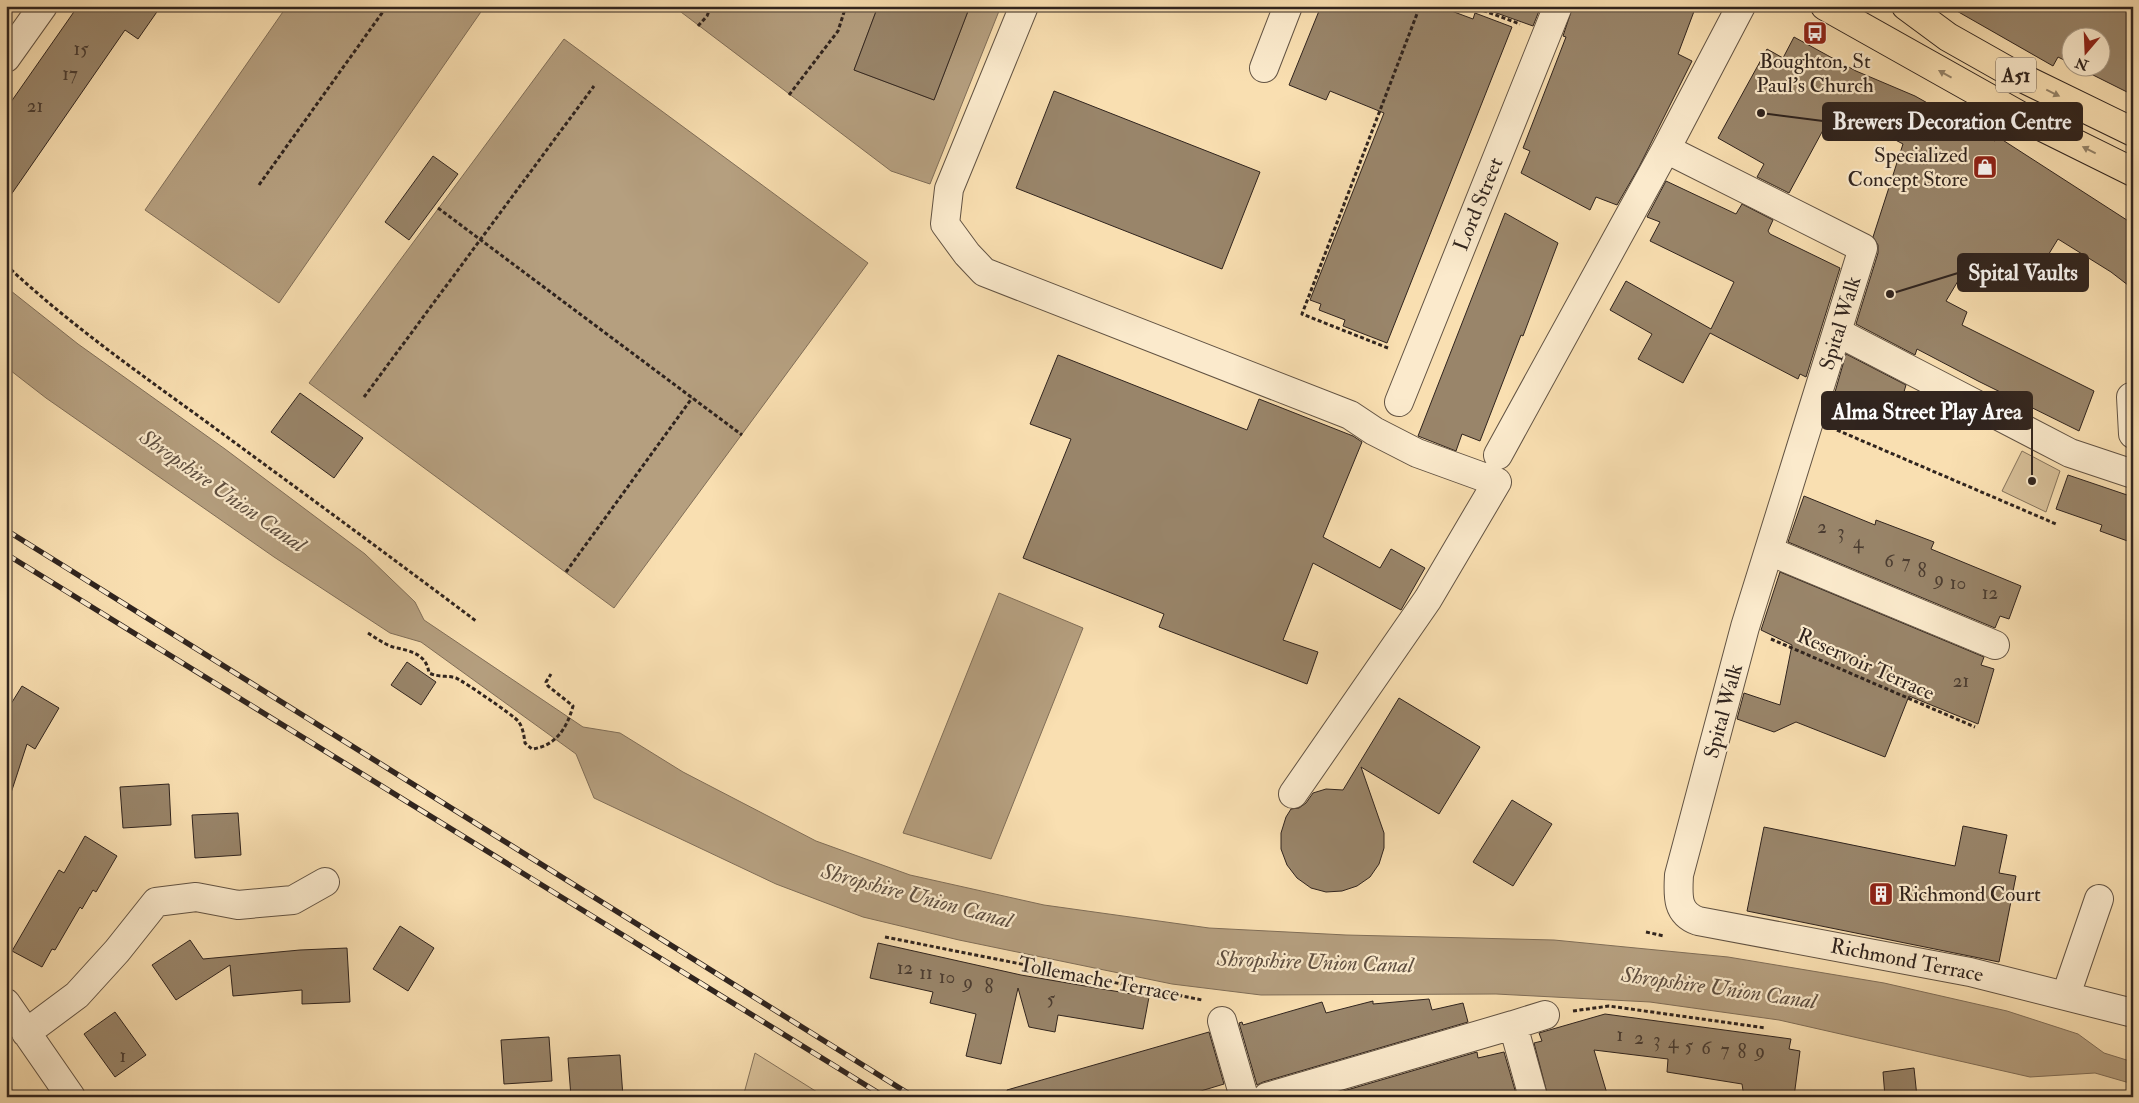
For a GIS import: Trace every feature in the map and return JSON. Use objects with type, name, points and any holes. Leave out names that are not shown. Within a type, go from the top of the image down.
[{"type":"highway","name":"A51","points":[[1825,6],[2026,118],[2133,172]]},
{"type":"highway","name":"A51","points":[[1906,6],[1948,36],[2010,72],[2133,132]]},
{"type":"street","points":[[6,58],[43,6]]},
{"type":"street","points":[[1024,6],[949,189],[944,224],[966,254],[984,272],[1350,415],[1374,431],[1417,453],[1497,482],[1428,599],[1293,794]]},
{"type":"street","points":[[1264,68],[1288,6]]},
{"type":"street","name":"Lord Street","points":[[1399,402],[1558,6]]},
{"type":"street","points":[[1498,455],[1666,149],[1741,6]]},
{"type":"street","name":"Spital Walk","points":[[1666,149],[1864,248],[1745,627],[1679,876],[1678,899],[1682,911]]},
{"type":"street","points":[[1837,332],[2070,453],[2133,474]]},
{"type":"street","points":[[2131,397],[2133,434]]},
{"type":"street","points":[[1769,550],[1995,645]]},
{"type":"street","points":[[26,1033],[77,995],[117,952],[156,902],[196,897],[238,905],[293,900],[325,882]]},
{"type":"street","points":[[2066,995],[2099,899]]},
{"type":"street","name":"Richmond Terrace","points":[[1682,911],[1689,918],[1720,926],[1951,968],[2133,1013]]},
{"type":"street","points":[[6,1003],[71,1097]]},
{"type":"street","points":[[1267,1097],[1545,1016]]},
{"type":"street","points":[[1222,1021],[1244,1097]]},
{"type":"street","points":[[1512,1025],[1533,1097]]},
{"type":"path","points":[[259,185],[387,6]]},
{"type":"path","points":[[698,26],[707,16],[711,6]]},
{"type":"path","points":[[789,95],[838,31],[846,6]]},
{"type":"path","points":[[1416,359],[1302,314],[1420,6]]},
{"type":"path","points":[[1472,6],[1546,34]]},
{"type":"path","points":[[364,397],[594,86]]},
{"type":"path","points":[[438,208],[742,435]]},
{"type":"path","points":[[6,265],[41,298],[106,349],[476,621]]},
{"type":"path","points":[[566,572],[692,398]]},
{"type":"path","points":[[1811,419],[2056,524]]},
{"type":"path","name":"Reservoir Terrace","points":[[1745,627],[1975,727]]},
{"type":"path","points":[[368,633],[392,646],[407,649],[421,656],[428,664],[429,673],[438,677],[455,678],[518,721],[523,730],[524,743],[532,749],[544,747],[555,740],[570,715],[573,706],[548,686],[546,682],[551,674]]},
{"type":"path","name":"Tollemache Terrace","points":[[885,937],[1214,1002],[1219,1008],[1222,1021]]},
{"type":"path","points":[[1545,1016],[1609,1006],[1766,1028]]},
{"type":"shaded area","points":[[2022,451],[2060,471],[2046,512],[2002,491]]},
{"type":"shaded area","points":[[755,1053],[825,1097],[743,1097]]},
{"type":"water","points":[[287,6],[485,6],[279,303],[145,210]]},
{"type":"water","points":[[673,6],[878,6],[854,70],[934,100],[970,6],[1001,6],[930,184],[891,171]]},
{"type":"water","points":[[564,39],[868,263],[614,608],[309,383]]},
{"type":"water","name":"Shropshire Union Canal","points":[[6,287],[78,344],[225,449],[365,554],[415,602],[424,620],[583,727],[620,733],[683,772],[816,841],[910,875],[1044,905],[1209,928],[1346,935],[1554,940],[1728,957],[1884,983],[2007,1011],[2078,1034],[2104,1053],[2133,1062],[2133,1084],[2095,1073],[2030,1077],[1779,1020],[1650,1002],[1496,994],[1261,995],[1172,984],[959,940],[863,917],[776,884],[594,798],[576,754],[421,642],[390,633],[274,557],[46,398],[6,367]]},
{"type":"water","points":[[999,593],[1083,628],[991,859],[903,833]]},
{"type":"building","points":[[78,6],[161,6],[138,39],[125,30],[6,202],[6,109]]},
{"type":"building","points":[[878,6],[970,6],[934,100],[854,70]]},
{"type":"building","points":[[1321,6],[1438,6],[1473,19],[1475,13],[1512,27],[1387,343],[1343,326],[1345,320],[1319,310],[1321,304],[1310,300],[1384,113],[1330,91],[1326,100],[1289,85]]},
{"type":"building","points":[[1489,6],[1541,6],[1533,26],[1488,10]]},
{"type":"building","points":[[1573,6],[1696,6],[1678,54],[1692,61],[1639,167],[1617,205],[1596,197],[1590,210],[1521,173],[1530,151],[1523,148],[1566,37],[1563,36]]},
{"type":"building","points":[[1948,6],[2133,6],[2133,95],[2099,78],[2112,78],[2112,28],[2062,28],[2062,59],[2058,57],[2053,66]]},
{"type":"building","points":[[1794,37],[1856,71],[1915,96],[1995,141],[1998,137],[2133,224],[2133,289],[2111,272],[2058,239],[2028,288],[1973,256],[1946,301],[1967,312],[1962,325],[2094,391],[2079,431],[1917,349],[1915,355],[1856,324],[1878,253],[1878,245],[1873,237],[1903,144],[1835,108],[1789,193],[1757,177],[1764,164],[1718,138],[1767,49],[1783,58]]},
{"type":"building","points":[[1054,91],[1260,172],[1222,269],[1016,188]]},
{"type":"building","points":[[433,156],[458,174],[409,240],[385,222]]},
{"type":"building","points":[[1666,181],[1736,214],[1742,204],[1773,220],[1768,231],[1770,234],[1840,268],[1806,377],[1800,374],[1798,379],[1710,333],[1683,383],[1638,359],[1652,334],[1610,310],[1626,281],[1711,329],[1734,282],[1650,241],[1660,222],[1647,217]]},
{"type":"building","points":[[1505,213],[1558,243],[1523,336],[1521,335],[1480,441],[1462,434],[1456,451],[1418,436]]},
{"type":"building","points":[[1846,354],[1906,385],[1895,422],[1835,392]]},
{"type":"building","points":[[1058,355],[1247,430],[1259,399],[1353,436],[1362,442],[1323,537],[1380,568],[1391,549],[1425,568],[1401,610],[1313,563],[1283,640],[1318,652],[1307,684],[1159,627],[1164,614],[1023,558],[1071,439],[1030,424]]},
{"type":"building","points":[[300,393],[363,438],[334,478],[271,432]]},
{"type":"building","points":[[2068,475],[2133,497],[2133,543],[2100,531],[2102,525],[2056,509]]},
{"type":"building","points":[[1804,496],[1875,525],[1876,520],[1934,542],[1931,549],[2021,586],[2009,619],[2000,616],[1995,628],[1788,542]]},
{"type":"building","points":[[1780,572],[1984,657],[1981,665],[1994,669],[1978,724],[1909,696],[1885,757],[1796,722],[1774,732],[1737,719],[1744,693],[1780,705],[1792,645],[1761,630]]},
{"type":"building","points":[[407,662],[436,682],[421,705],[391,685]]},
{"type":"building","points":[[22,686],[59,708],[35,749],[27,744],[11,793],[6,792],[6,712]]},
{"type":"building","points":[[1399,698],[1480,747],[1439,814],[1361,767],[1384,833],[1384,848],[1379,864],[1370,877],[1357,886],[1342,891],[1326,892],[1311,888],[1297,878],[1287,865],[1281,849],[1281,833],[1286,817],[1291,809],[1299,808],[1306,803],[1313,793],[1326,789],[1343,790]]},
{"type":"building","points":[[169,784],[171,825],[123,828],[120,787]]},
{"type":"building","points":[[1512,800],[1552,824],[1513,886],[1473,862]]},
{"type":"building","points":[[238,813],[241,855],[195,858],[192,815]]},
{"type":"building","name":"Richmond Court","points":[[1963,826],[2007,835],[1999,873],[2016,876],[1999,962],[1747,911],[1764,827],[1955,866]]},
{"type":"building","points":[[85,836],[117,856],[96,892],[93,890],[82,909],[80,907],[55,950],[52,949],[42,967],[12,951],[59,870],[64,873]]},
{"type":"building","points":[[400,926],[434,948],[408,991],[373,969]]},
{"type":"building","points":[[190,940],[203,959],[300,950],[347,948],[350,1002],[302,1004],[302,990],[233,996],[230,965],[176,1000],[152,965]]},
{"type":"building","points":[[878,943],[1021,975],[1149,997],[1143,1029],[1058,1015],[1055,1032],[1029,1027],[1018,988],[1001,1064],[966,1056],[976,1014],[930,1003],[933,992],[870,978]]},
{"type":"building","points":[[1429,999],[1432,1010],[1463,1003],[1468,1022],[1257,1085],[1239,1023],[1242,1022],[1243,1025],[1322,1002],[1326,1013],[1373,1001],[1373,1004]]},
{"type":"building","points":[[115,1012],[146,1055],[115,1077],[84,1034]]},
{"type":"building","points":[[1605,1014],[1791,1039],[1789,1049],[1800,1051],[1794,1097],[1744,1097],[1742,1084],[1667,1072],[1668,1059],[1594,1050],[1608,1097],[1548,1097],[1534,1043],[1542,1041],[1539,1033]]},
{"type":"building","points":[[1209,1032],[1224,1084],[1181,1097],[1008,1097],[1007,1090]]},
{"type":"building","points":[[549,1037],[552,1081],[504,1084],[501,1040]]},
{"type":"building","points":[[1477,1052],[1478,1058],[1504,1052],[1517,1097],[1323,1097]]},
{"type":"building","points":[[620,1055],[623,1097],[571,1097],[568,1058]]},
{"type":"building","points":[[1914,1068],[1917,1097],[1885,1097],[1883,1072]]},
{"type":"railway","points":[[6,530],[914,1097]]},
{"type":"railway","points":[[6,554],[885,1097]]},
{"type":"place","name":"Boughton, St Paul's Church","points":[[1815,33]]},
{"type":"place","name":"Brewers Decoration Centre","points":[[1761,113]]},
{"type":"place","name":"Specialized Concept Store","points":[[1985,167]]},
{"type":"place","name":"Spital Vaults","points":[[1890,294]]},
{"type":"place","name":"Alma Street Play Area","points":[[2032,481]]},
{"type":"place","name":"Richmond Court","points":[[1881,894]]}]
